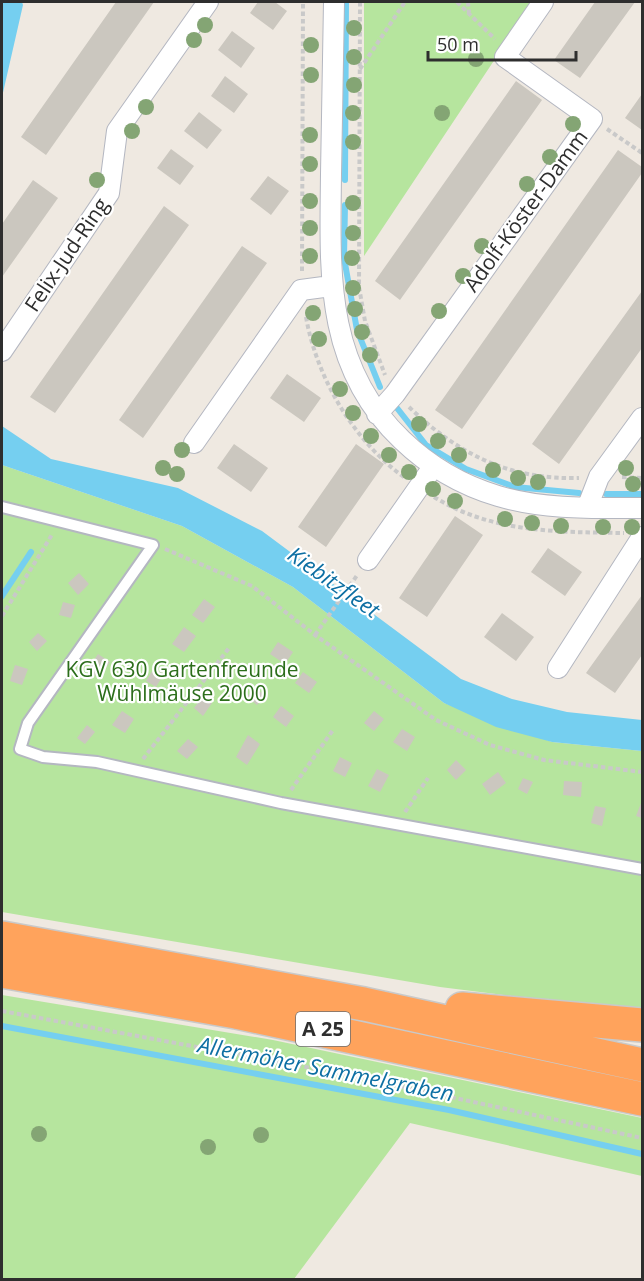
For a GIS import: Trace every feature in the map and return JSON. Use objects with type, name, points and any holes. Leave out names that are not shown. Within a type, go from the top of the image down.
[{"type":"highway","name":"A 25","points":[[2,938],[364,1004],[642,1065]]},
{"type":"highway","name":"A 25","points":[[2,971],[236,1012],[642,1099]]},
{"type":"highway","points":[[364,1004],[511,1012],[642,1025]]},
{"type":"street","name":"Felix-Jud-Ring","points":[[2,351],[109,194],[117,131],[208,2]]},
{"type":"street","points":[[334,2],[332,285],[340,337],[350,367],[377,414],[433,467],[466,484],[499,496],[543,505],[642,508]]},
{"type":"street","points":[[505,57],[543,2]]},
{"type":"street","name":"Adolf-Köster-Damm","points":[[377,414],[395,394],[592,119],[505,57]]},
{"type":"street","points":[[194,443],[302,290],[332,285]]},
{"type":"street","points":[[587,508],[599,477],[642,418]]},
{"type":"street","points":[[368,560],[433,467]]},
{"type":"street","points":[[558,668],[637,535]]},
{"type":"lane","points":[[2,507],[153,545],[28,723],[20,749],[43,757],[97,762],[281,803],[398,822],[642,869]]},
{"type":"path","points":[[303,2],[302,290],[315,352],[342,409],[384,461],[418,488],[471,515],[522,529],[637,535]]},
{"type":"path","points":[[360,2],[359,287],[365,321],[381,366],[395,394],[437,434],[470,455],[513,469],[557,478],[642,478]]},
{"type":"path","points":[[360,70],[405,2]]},
{"type":"path","points":[[457,2],[495,39],[505,57]]},
{"type":"path","points":[[468,2],[470,14]]},
{"type":"path","points":[[592,119],[642,153]]},
{"type":"path","points":[[2,616],[60,522]]},
{"type":"path","points":[[153,545],[182,555],[252,586],[315,635],[436,720],[490,745],[544,760],[642,772]]},
{"type":"path","points":[[315,635],[353,581]]},
{"type":"path","points":[[133,771],[229,648]]},
{"type":"path","points":[[281,803],[333,730]]},
{"type":"path","points":[[398,822],[428,778]]},
{"type":"path","points":[[2,1011],[338,1073],[642,1138]]},
{"type":"green space","points":[[364,2],[533,2],[364,256]]},
{"type":"green space","name":"KGV 630 Gartenfreunde Wühlmäuse 2000","points":[[2,465],[182,526],[293,587],[444,703],[552,742],[642,751],[642,1012],[440,987],[2,912]]},
{"type":"green space","points":[[2,995],[273,1040],[642,1118],[642,1176],[410,1123],[294,1279],[2,1279]]},
{"type":"water","points":[[2,2],[22,2],[23,5],[2,97]]},
{"type":"water","points":[[2,426],[51,459],[178,488],[262,531],[461,679],[512,699],[567,712],[642,720],[642,751],[552,742],[496,727],[444,703],[293,587],[182,526],[2,465]]},
{"type":"building","points":[[116,2],[154,2],[46,155],[21,137]]},
{"type":"building","points":[[258,2],[275,2],[287,11],[273,30],[250,13]]},
{"type":"building","points":[[595,2],[635,2],[580,78],[554,60]]},
{"type":"building","points":[[232,31],[255,48],[241,68],[218,50]]},
{"type":"building","points":[[225,76],[248,94],[234,113],[211,96]]},
{"type":"building","points":[[516,81],[542,100],[400,300],[375,281]]},
{"type":"building","points":[[642,94],[642,130],[625,118]]},
{"type":"building","points":[[199,112],[222,130],[207,149],[184,131]]},
{"type":"building","points":[[171,149],[194,166],[180,185],[157,168]]},
{"type":"building","points":[[618,150],[642,167],[642,173],[462,429],[435,410]]},
{"type":"building","points":[[268,176],[289,191],[271,215],[250,199]]},
{"type":"building","points":[[33,180],[58,198],[2,277],[2,224]]},
{"type":"building","points":[[164,206],[189,225],[55,413],[30,397]]},
{"type":"building","points":[[242,246],[267,263],[143,438],[119,420]]},
{"type":"building","points":[[642,291],[642,348],[559,464],[532,444]]},
{"type":"building","points":[[287,374],[321,398],[304,422],[270,398]]},
{"type":"building","points":[[234,444],[268,468],[251,492],[217,468]]},
{"type":"building","points":[[356,444],[384,464],[326,547],[298,527]]},
{"type":"building","points":[[455,516],[483,535],[427,617],[399,598]]},
{"type":"building","points":[[548,548],[582,572],[565,596],[531,572]]},
{"type":"building","points":[[79,573],[89,584],[78,595],[68,583]]},
{"type":"building","points":[[642,595],[642,655],[615,693],[586,673]]},
{"type":"building","points":[[204,599],[215,607],[203,623],[192,615]]},
{"type":"building","points":[[63,602],[75,605],[71,618],[59,615]]},
{"type":"building","points":[[502,613],[534,637],[516,661],[484,637]]},
{"type":"building","points":[[184,627],[196,636],[184,652],[172,644]]},
{"type":"building","points":[[38,633],[47,641],[37,651],[29,642]]},
{"type":"building","points":[[278,642],[293,652],[285,664],[270,654]]},
{"type":"building","points":[[98,654],[110,662],[99,678],[87,670]]},
{"type":"building","points":[[15,665],[28,669],[22,685],[10,681]]},
{"type":"building","points":[[154,668],[164,674],[156,687],[146,681]]},
{"type":"building","points":[[303,672],[317,682],[309,693],[295,683]]},
{"type":"building","points":[[255,687],[265,696],[257,705],[247,697]]},
{"type":"building","points":[[203,696],[212,703],[203,716],[194,708]]},
{"type":"building","points":[[281,706],[294,716],[286,727],[273,717]]},
{"type":"building","points":[[122,711],[134,719],[125,733],[112,725]]},
{"type":"building","points":[[374,711],[384,719],[374,731],[364,723]]},
{"type":"building","points":[[87,725],[95,732],[85,744],[77,738]]},
{"type":"building","points":[[402,729],[415,737],[407,751],[393,742]]},
{"type":"building","points":[[248,735],[260,744],[247,765],[236,757]]},
{"type":"building","points":[[188,739],[198,747],[187,759],[177,751]]},
{"type":"building","points":[[340,757],[352,763],[345,777],[333,771]]},
{"type":"building","points":[[456,760],[466,770],[456,780],[447,770]]},
{"type":"building","points":[[377,769],[389,775],[380,792],[368,786]]},
{"type":"building","points":[[498,772],[506,783],[490,795],[482,784]]},
{"type":"building","points":[[523,778],[533,782],[527,794],[518,789]]},
{"type":"building","points":[[564,781],[582,782],[581,797],[563,795]]},
{"type":"building","points":[[642,803],[642,818],[636,816]]},
{"type":"building","points":[[595,806],[606,808],[602,826],[591,823]]},
{"type":"waterway","points":[[345,180],[346,2]]},
{"type":"waterway","points":[[345,205],[344,258],[357,330],[380,387]]},
{"type":"waterway","points":[[397,408],[426,445],[466,469],[515,487],[579,493]]},
{"type":"waterway","points":[[606,494],[642,494]]},
{"type":"waterway","points":[[2,596],[31,552]]},
{"type":"waterway","name":"Allermöher Sammelgraben","points":[[2,1026],[449,1110],[642,1154]]},
{"type":"water label","name":"Kiebitzfleet","points":[[334,582]]}]
